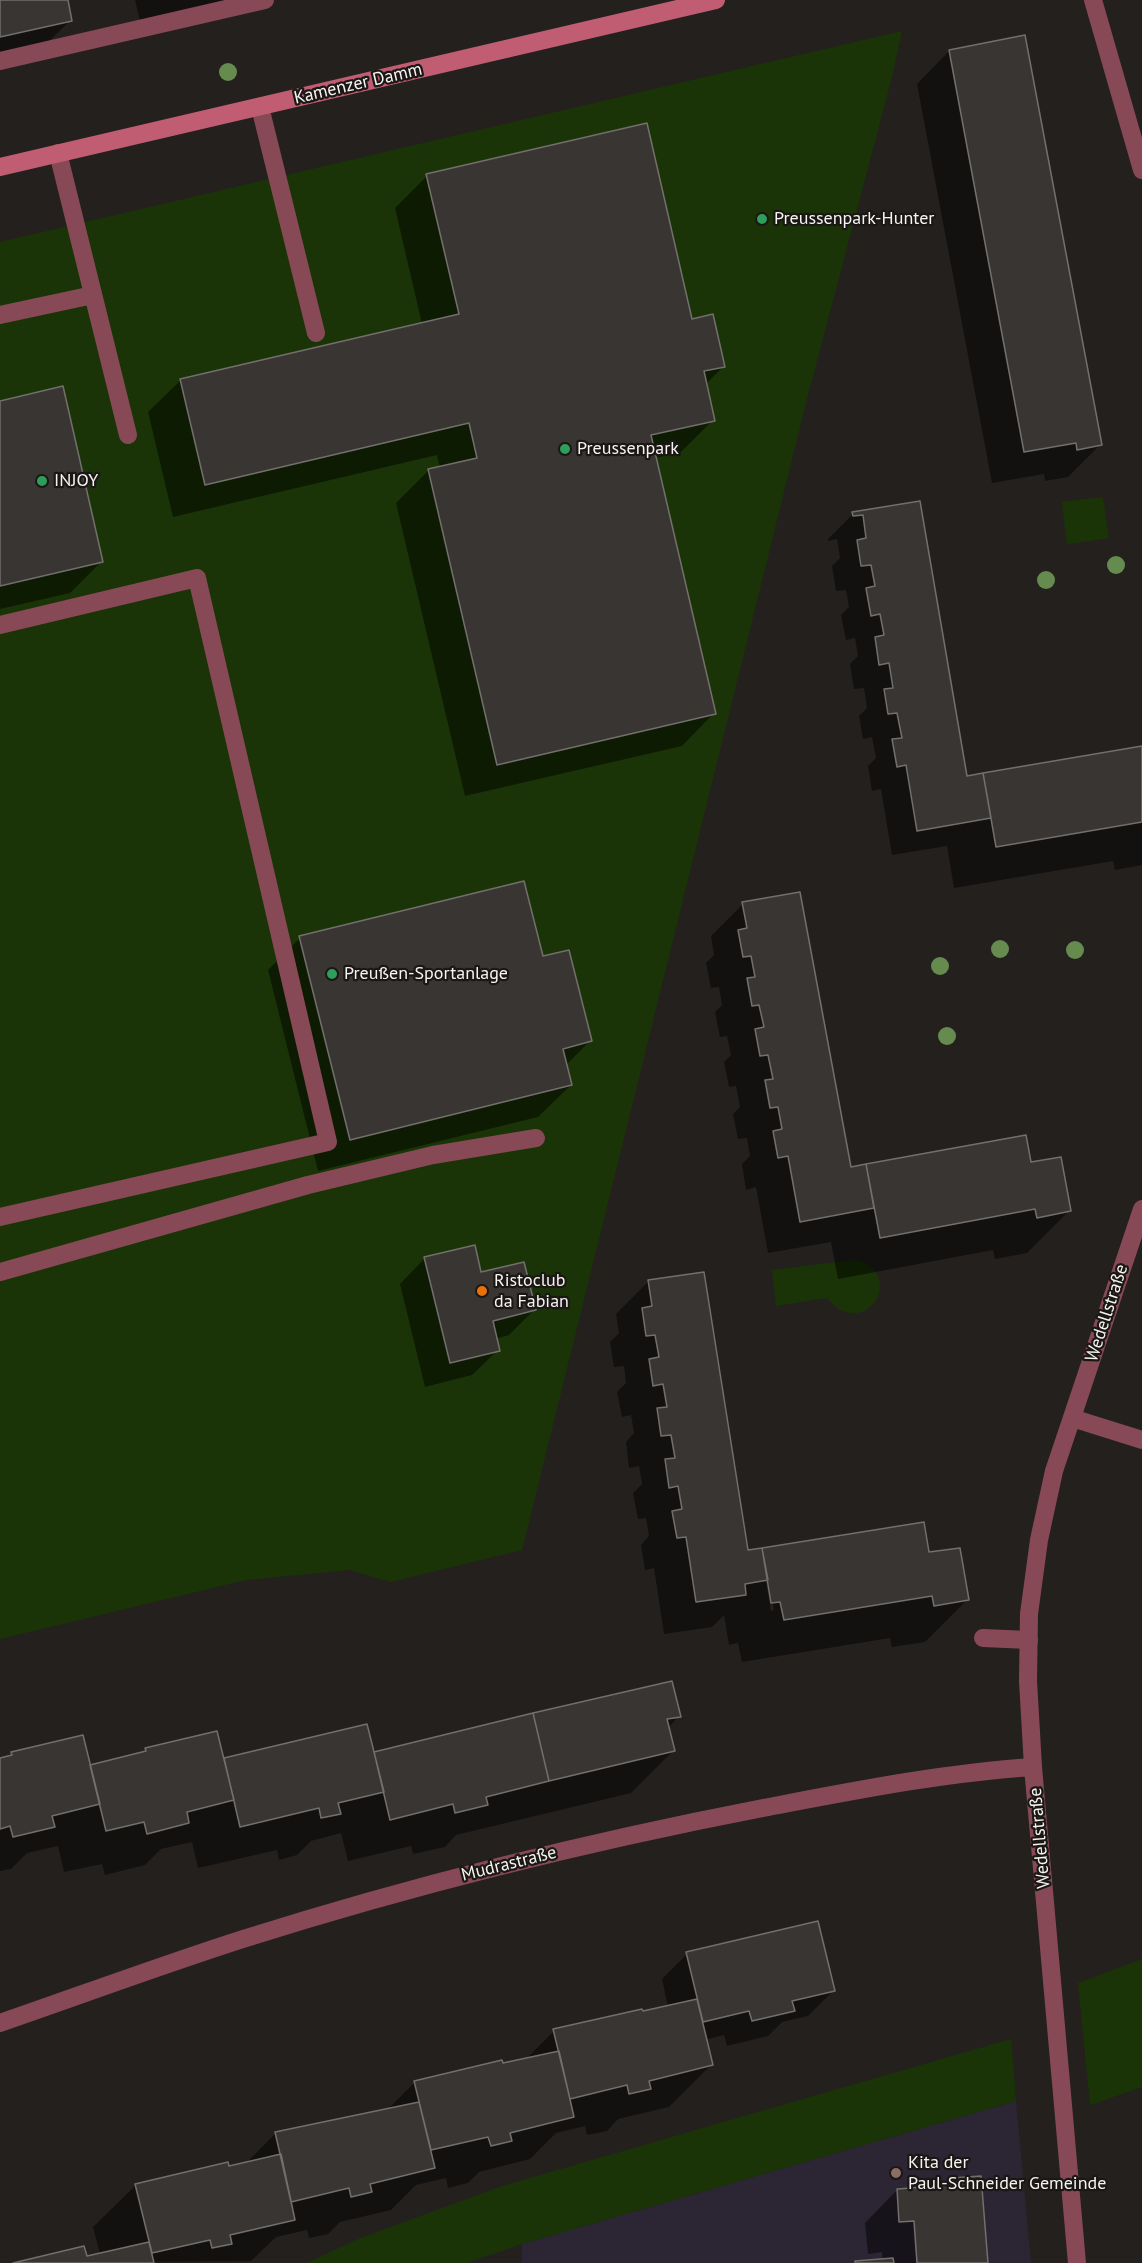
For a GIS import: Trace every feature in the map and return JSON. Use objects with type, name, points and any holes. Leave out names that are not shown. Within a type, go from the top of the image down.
[{"type":"main road","name":"Kamenzer Damm","points":[[0,167],[716,0]]},
{"type":"street","points":[[0,62],[265,0]]},
{"type":"street","points":[[1093,0],[1142,170]]},
{"type":"street","points":[[260,107],[316,333]]},
{"type":"street","points":[[58,153],[128,435]]},
{"type":"street","points":[[0,315],[93,295]]},
{"type":"street","points":[[0,625],[197,578],[328,1142],[0,1217]]},
{"type":"street","points":[[0,1272],[308,1185],[433,1155],[536,1138]]},
{"type":"street","name":"Wedellstraße","points":[[1077,2263],[1033,1767],[1028,1681],[1029,1614],[1039,1540],[1054,1472],[1142,1209]]},
{"type":"street","points":[[1072,1418],[1142,1440]]},
{"type":"street","points":[[983,1638],[1029,1641]]},
{"type":"street","name":"Mudrastraße","points":[[0,2023],[243,1939],[441,1881],[564,1850],[835,1795],[977,1771],[1033,1767]]},
{"type":"shaded area","name":"Kita der Paul-Schneider Gemeinde","points":[[1016,2101],[1031,2263],[522,2263],[522,2244]]},
{"type":"green space","name":"Preußen-Sportanlage","points":[[902,31],[892,77],[807,399],[522,1550],[390,1582],[350,1570],[246,1580],[0,1639],[0,242]]},
{"type":"green space","points":[[1103,497],[1109,538],[1067,544],[1062,502]]},
{"type":"green space","points":[[855,1260],[869,1266],[877,1274],[880,1285],[873,1304],[864,1311],[854,1313],[841,1310],[826,1298],[776,1306],[772,1270]]},
{"type":"green space","points":[[1142,1959],[1142,2087],[1090,2105],[1078,1983]]},
{"type":"green space","points":[[1011,2039],[1016,2101],[522,2244],[467,2263],[307,2263],[358,2239],[502,2186]]},
{"type":"building","points":[[0,0],[68,0],[72,21],[0,37]]},
{"type":"building","points":[[1025,35],[1102,445],[1077,450],[1076,443],[1024,452],[949,50]]},
{"type":"building","name":"Preussenpark","points":[[647,123],[692,319],[713,314],[725,367],[704,371],[715,421],[651,435],[716,714],[497,765],[428,469],[477,458],[469,423],[205,485],[180,379],[459,314],[426,174]]},
{"type":"building","name":"INJOY","points":[[63,386],[103,562],[0,586],[0,401]]},
{"type":"building","points":[[920,501],[967,776],[983,773],[991,818],[917,831],[906,765],[897,767],[892,739],[902,738],[897,713],[888,714],[884,689],[893,688],[889,663],[879,665],[875,637],[884,635],[880,614],[871,616],[866,588],[875,586],[871,565],[861,566],[857,540],[866,538],[863,515],[853,516],[852,512]]},
{"type":"building","points":[[1142,746],[1142,822],[996,847],[983,773]]},
{"type":"building","points":[[524,881],[543,956],[569,950],[592,1041],[563,1049],[572,1085],[350,1140],[299,936]]},
{"type":"building","points":[[800,892],[851,1167],[866,1164],[874,1208],[800,1222],[788,1156],[778,1158],[773,1131],[782,1129],[778,1107],[770,1108],[765,1080],[773,1079],[768,1055],[760,1056],[755,1029],[764,1027],[759,1005],[752,1006],[747,978],[755,977],[751,956],[743,957],[738,930],[747,928],[742,902]]},
{"type":"building","points":[[1026,1135],[1031,1162],[1061,1157],[1071,1211],[1037,1218],[1035,1209],[880,1238],[866,1164]]},
{"type":"building","name":"Ristoclub da Fabian","points":[[475,1245],[481,1272],[524,1262],[536,1310],[493,1321],[500,1351],[450,1363],[424,1257]]},
{"type":"building","points":[[704,1272],[748,1550],[762,1548],[768,1580],[745,1584],[746,1595],[696,1602],[686,1537],[677,1538],[672,1511],[682,1509],[678,1486],[669,1488],[665,1459],[675,1458],[671,1435],[661,1436],[657,1408],[667,1407],[663,1384],[653,1386],[649,1359],[659,1357],[655,1335],[646,1336],[642,1308],[652,1306],[648,1280]]},
{"type":"building","points":[[924,1522],[929,1552],[960,1548],[969,1600],[934,1606],[932,1596],[784,1620],[780,1602],[771,1603],[762,1548]]},
{"type":"building","points":[[672,1681],[681,1717],[667,1719],[675,1751],[549,1781],[533,1713]]},
{"type":"building","points":[[533,1713],[549,1781],[486,1797],[488,1805],[455,1813],[453,1804],[390,1820],[374,1752]]},
{"type":"building","points":[[367,1724],[384,1792],[338,1803],[341,1814],[321,1818],[319,1808],[240,1827],[224,1758]]},
{"type":"building","points":[[217,1731],[234,1800],[187,1812],[189,1823],[147,1834],[144,1822],[106,1831],[90,1765],[146,1751],[145,1748]]},
{"type":"building","points":[[83,1735],[100,1804],[52,1816],[55,1827],[13,1837],[10,1826],[0,1829],[0,1758],[12,1755],[11,1752]]},
{"type":"building","points":[[818,1921],[835,1991],[792,2001],[795,2011],[752,2021],[749,2011],[703,2022],[686,1952]]},
{"type":"building","points":[[697,1999],[713,2065],[649,2081],[651,2089],[629,2094],[627,2085],[570,2099],[553,2029]]},
{"type":"building","points":[[559,2051],[574,2117],[510,2133],[512,2141],[491,2146],[488,2137],[431,2150],[414,2081],[502,2060],[503,2063]]},
{"type":"building","points":[[419,2102],[435,2168],[370,2184],[372,2192],[351,2197],[349,2188],[291,2202],[275,2132]]},
{"type":"building","points":[[281,2154],[295,2220],[230,2235],[232,2244],[212,2248],[210,2240],[152,2253],[135,2184],[228,2162],[229,2166]]},
{"type":"building","points":[[981,2176],[988,2263],[917,2263],[914,2221],[899,2222],[897,2189],[952,2185],[952,2178]]},
{"type":"building","points":[[149,2242],[154,2263],[13,2263],[84,2246],[87,2256]]},
{"type":"building","points":[[893,2258],[894,2263],[855,2263],[855,2261]]},
{"type":"place","name":"Preussenpark-Hunter","points":[[762,219]]},
{"type":"place","name":"Preussenpark","points":[[565,449]]},
{"type":"place","name":"INJOY","points":[[42,481]]},
{"type":"place","name":"Preußen-Sportanlage","points":[[332,974]]},
{"type":"place","name":"Ristoclub da Fabian","points":[[482,1291]]},
{"type":"place","name":"Kita der Paul-Schneider Gemeinde","points":[[896,2173]]}]
